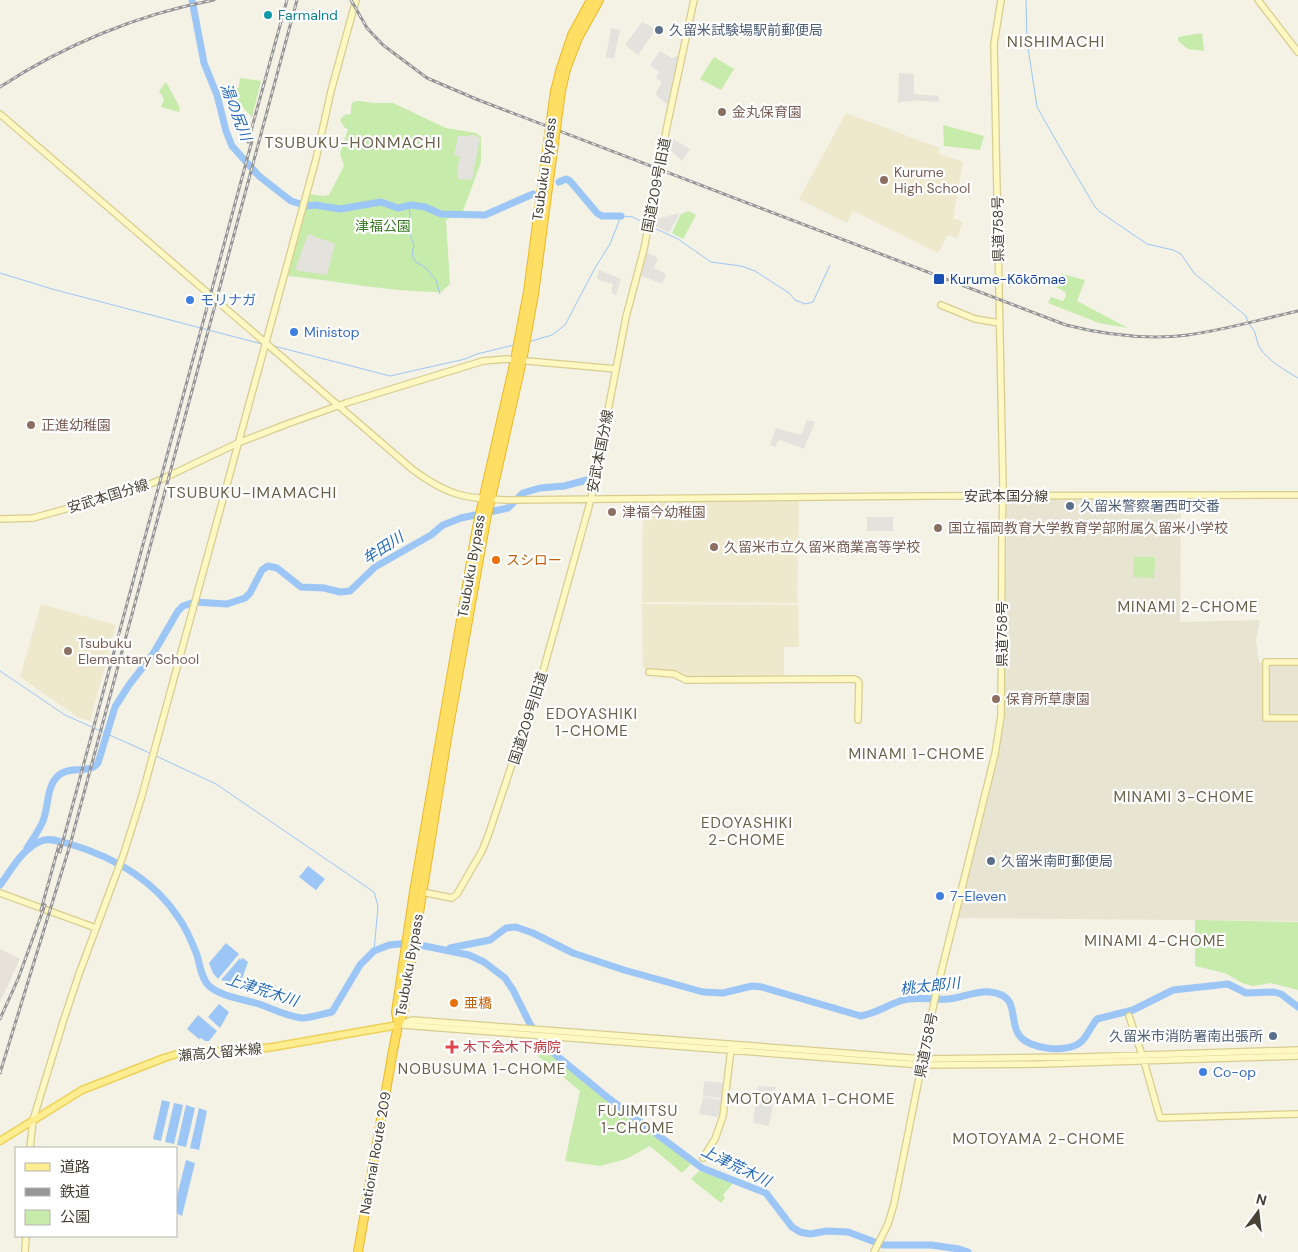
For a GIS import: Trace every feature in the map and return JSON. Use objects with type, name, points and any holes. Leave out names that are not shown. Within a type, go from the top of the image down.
[{"type":"highway","name":"Tsubuku Bypass","points":[[398,1024],[403,1013],[408,959],[440,739],[486,500],[534,294],[544,195],[564,69],[572,35],[591,0]]},
{"type":"highway","name":"Tsubuku Bypass","points":[[564,69],[581,31],[598,0]]},
{"type":"highway","name":"Tsubuku Bypass","points":[[412,931],[422,892],[486,500]]},
{"type":"highway","name":"National Route 209","points":[[358,1252],[398,1024]]},
{"type":"main road","name":"瀬高久留米線","points":[[0,1141],[82,1090],[184,1052],[257,1049],[398,1024]]},
{"type":"street","points":[[30,1147],[33,1120],[76,982],[123,856],[141,799],[316,159],[331,91],[356,0]]},
{"type":"street","name":"国道209号旧道","points":[[616,369],[630,297],[644,249],[667,126],[694,0]]},
{"type":"street","name":"県道758号","points":[[876,1250],[890,1218],[897,1194],[936,993],[1000,726],[1003,496],[994,44],[1002,0]]},
{"type":"street","points":[[1258,0],[1298,52]]},
{"type":"street","points":[[0,114],[426,480],[442,489],[461,496],[486,500],[590,499]]},
{"type":"street","points":[[941,305],[975,319],[1000,323]]},
{"type":"street","name":"安武本国分線","points":[[0,519],[33,518],[126,493],[160,480],[238,443],[338,406],[483,361],[518,361],[616,369],[590,499],[1298,495]]},
{"type":"street","name":"国道209号旧道","points":[[422,892],[452,898],[482,851],[543,671],[590,499]]},
{"type":"street","points":[[1298,662],[1266,662],[1266,718],[1298,718]]},
{"type":"street","points":[[649,672],[674,674],[686,680],[854,679],[859,683],[858,720]]},
{"type":"street","points":[[0,893],[96,928]]},
{"type":"street","points":[[1129,1016],[1160,1118],[1298,1114]]},
{"type":"street","points":[[398,1024],[412,1020],[922,1062],[1298,1056]]},
{"type":"street","points":[[398,1024],[532,1036],[731,1047]]},
{"type":"street","points":[[703,1158],[715,1138],[723,1116],[731,1047]]},
{"type":"street","points":[[1143,1058],[1298,1050]]},
{"type":"street","points":[[26,1237],[26,1252]]},
{"type":"shaded area","points":[[642,22],[656,29],[638,55],[625,45]]},
{"type":"shaded area","points":[[611,28],[620,30],[614,59],[606,57]]},
{"type":"shaded area","points":[[660,51],[672,58],[680,55],[669,106],[657,96],[656,93],[662,82],[656,78],[659,72],[650,65]]},
{"type":"shaded area","points":[[899,73],[914,74],[914,94],[939,96],[938,102],[913,100],[912,102],[904,101],[898,103]]},
{"type":"shaded area","name":"Kurume High School","points":[[846,113],[940,148],[939,154],[963,162],[953,218],[963,222],[957,238],[948,235],[938,253],[853,211],[847,223],[799,199]]},
{"type":"shaded area","points":[[472,134],[480,138],[472,180],[458,179],[457,170],[460,157],[454,155],[458,136],[470,136]]},
{"type":"shaded area","points":[[668,136],[690,149],[682,161],[667,147]]},
{"type":"shaded area","points":[[680,213],[669,233],[654,224],[656,219]]},
{"type":"shaded area","points":[[308,234],[335,244],[327,275],[295,270]]},
{"type":"shaded area","points":[[645,252],[658,258],[654,268],[666,274],[662,284],[639,275]]},
{"type":"shaded area","points":[[599,270],[621,279],[616,295],[611,293],[613,284],[597,278]]},
{"type":"shaded area","points":[[807,420],[815,422],[804,449],[780,440],[777,442],[776,447],[770,445],[776,428],[801,435]]},
{"type":"shaded area","points":[[1181,497],[1180,622],[1260,620],[1256,640],[1259,662],[1267,664],[1298,664],[1298,921],[956,918],[1004,720],[1007,498]]},
{"type":"shaded area","points":[[799,500],[797,603],[642,602],[643,511],[654,502]]},
{"type":"shaded area","points":[[867,517],[893,517],[893,531],[867,531]]},
{"type":"shaded area","name":"Tsubuku Elementary School","points":[[41,604],[116,625],[90,721],[79,718],[20,677]]},
{"type":"shaded area","points":[[642,604],[798,605],[799,647],[784,647],[784,677],[687,678],[676,672],[648,670],[643,667]]},
{"type":"shaded area","points":[[0,949],[20,959],[0,1002]]},
{"type":"shaded area","points":[[704,1081],[724,1083],[723,1098],[703,1096]]},
{"type":"shaded area","points":[[758,1086],[776,1087],[769,1126],[753,1123]]},
{"type":"shaded area","points":[[703,1097],[722,1100],[718,1117],[699,1114]]},
{"type":"green space","points":[[1202,33],[1204,51],[1188,49],[1178,41],[1178,37]]},
{"type":"green space","points":[[714,57],[734,69],[721,90],[700,79]]},
{"type":"green space","points":[[240,78],[261,81],[252,117],[234,98],[233,91],[239,87]]},
{"type":"green space","points":[[166,82],[180,108],[179,112],[161,107],[164,99],[159,91]]},
{"type":"green space","name":"津福公園","points":[[353,102],[393,103],[446,128],[476,133],[481,137],[481,162],[463,211],[446,220],[450,284],[441,292],[383,288],[288,276],[286,274],[309,194],[329,195],[344,166],[340,154],[348,129],[345,128],[340,120],[344,115],[351,114]]},
{"type":"green space","points":[[943,125],[984,136],[980,150],[944,146]]},
{"type":"green space","points":[[689,211],[696,215],[683,239],[672,233],[681,214]]},
{"type":"green space","points":[[1062,274],[1085,280],[1077,301],[1128,328],[1099,323],[1048,303],[1051,297],[1063,301],[1066,296],[1065,292],[1056,287]]},
{"type":"green space","points":[[1134,557],[1155,557],[1154,578],[1133,577]]},
{"type":"green space","points":[[1195,920],[1298,922],[1298,990],[1271,983],[1253,986],[1242,983],[1225,973],[1195,966]]},
{"type":"green space","points":[[521,1042],[536,1043],[691,1164],[682,1173],[650,1146],[626,1159],[600,1166],[565,1161],[580,1091]]},
{"type":"green space","points":[[699,1171],[733,1183],[723,1195],[725,1198],[721,1203],[691,1179]]},
{"type":"water","points":[[308,866],[325,879],[316,890],[299,877]]},
{"type":"water","points":[[226,943],[239,954],[218,979],[209,963]]},
{"type":"water","points":[[240,958],[248,962],[242,979],[232,983],[221,980]]},
{"type":"water","points":[[219,1004],[229,1012],[220,1028],[208,1017]]},
{"type":"water","points":[[198,1015],[217,1031],[209,1041],[199,1039],[187,1029]]},
{"type":"water","points":[[162,1100],[170,1102],[161,1141],[153,1139]]},
{"type":"water","points":[[174,1103],[183,1105],[174,1144],[165,1142]]},
{"type":"water","points":[[186,1105],[195,1108],[186,1147],[177,1145]]},
{"type":"water","points":[[199,1108],[207,1111],[199,1150],[190,1148]]},
{"type":"water","points":[[186,1160],[195,1163],[182,1216],[178,1214],[178,1192]]},
{"type":"waterway","name":"湯の尻川","points":[[192,0],[204,63],[217,95],[226,131],[232,146],[259,176],[291,201],[307,206],[315,205],[340,209],[381,202],[398,208],[411,205],[425,207],[441,214],[485,215],[533,194]]},
{"type":"waterway","points":[[1026,0],[1027,41],[1037,107],[1095,207],[1147,244],[1173,250],[1181,254],[1194,273],[1246,316],[1263,353],[1277,365],[1298,378]]},
{"type":"waterway","name":"湯の尻川","points":[[559,182],[566,179],[570,181],[597,213],[602,216],[621,216]]},
{"type":"waterway","points":[[408,205],[410,212],[409,231],[414,245],[413,257],[436,280],[440,294]]},
{"type":"waterway","points":[[528,342],[552,335],[565,325],[610,244],[621,216],[633,217],[646,224]]},
{"type":"waterway","points":[[652,227],[678,239],[711,262],[741,266],[755,271],[789,293],[795,300],[805,304],[813,302],[830,265]]},
{"type":"waterway","points":[[0,273],[52,289],[262,344]]},
{"type":"waterway","points":[[274,346],[390,376],[465,359],[477,354],[514,345]]},
{"type":"waterway","name":"牟田川","points":[[27,848],[43,821],[50,790],[59,775],[64,772],[89,769],[98,763],[115,707],[153,654],[178,611],[183,606],[195,602],[227,604],[245,598],[250,593],[262,570],[268,566],[277,568],[301,587],[324,588],[340,592],[350,591],[375,567],[431,535],[443,525],[461,518],[508,508],[523,493],[540,488],[564,486],[587,480]]},
{"type":"waterway","points":[[0,671],[65,715],[152,754]]},
{"type":"waterway","points":[[156,756],[216,784],[374,892],[378,906],[374,951]]},
{"type":"waterway","name":"上津荒木川","points":[[0,885],[23,854],[44,840],[56,840],[102,856],[131,871],[157,891],[168,903],[189,935],[202,975],[209,986],[226,995],[302,1018],[332,1012],[360,965],[374,951],[389,945],[410,943],[469,955],[484,962],[505,978],[530,1024],[545,1046],[607,1097],[702,1168],[766,1193],[792,1227],[800,1232],[810,1234],[827,1231],[848,1232],[883,1245],[931,1245],[968,1252]]},
{"type":"waterway","name":"桃太郎川","points":[[450,948],[490,940],[506,928],[516,927],[533,933],[573,953],[624,970],[703,992],[723,993],[752,986],[762,987],[861,1016],[906,999],[949,999],[980,992],[990,992],[1000,994],[1010,1003],[1016,1029],[1024,1040],[1040,1047],[1059,1049],[1068,1048],[1082,1041],[1097,1019],[1133,1010],[1173,990],[1228,984],[1246,993],[1274,992],[1281,994],[1298,1007]]},
{"type":"railway","points":[[0,87],[50,58],[103,33],[158,14],[214,0]]},
{"type":"railway","points":[[248,142],[287,0]]},
{"type":"railway","points":[[0,1073],[70,845],[297,0]]},
{"type":"railway","points":[[351,0],[367,28],[383,45],[427,78],[476,99],[1066,325],[1127,336],[1157,337],[1188,335],[1216,330],[1298,311]]},
{"type":"railway","points":[[60,852],[253,137]]},
{"type":"railway","points":[[41,910],[59,845]]},
{"type":"railway","points":[[0,1019],[18,979],[45,905]]},
{"type":"place","name":"Farmalnd","points":[[268,15]]},
{"type":"place","name":"久留米試験場駅前郵便局","points":[[659,30]]},
{"type":"place","name":"金丸保育園","points":[[722,112]]},
{"type":"place","name":"Kurume High School","points":[[884,180]]},
{"type":"place","name":"Kurume-Kōkōmae","points":[[939,279]]},
{"type":"place","name":"モリナガ","points":[[190,300]]},
{"type":"place","name":"Ministop","points":[[294,332]]},
{"type":"place","name":"正進幼稚園","points":[[31,425]]},
{"type":"place","name":"久留米警察署西町交番","points":[[1070,506]]},
{"type":"place","name":"津福今幼稚園","points":[[612,512]]},
{"type":"place","name":"国立福岡教育大学教育学部附属久留米小学校","points":[[938,528]]},
{"type":"place","name":"久留米市立久留米商業高等学校","points":[[714,547]]},
{"type":"place","name":"スシロー","points":[[496,560]]},
{"type":"place","name":"Tsubuku Elementary School","points":[[68,651]]},
{"type":"place","name":"保育所草康園","points":[[996,699]]},
{"type":"place","name":"久留米南町郵便局","points":[[991,861]]},
{"type":"place","name":"7-Eleven","points":[[940,896]]},
{"type":"place","name":"亜橋","points":[[454,1003]]},
{"type":"place","name":"久留米市消防署南出張所","points":[[1273,1036]]},
{"type":"place","name":"木下会木下病院","points":[[452,1047]]},
{"type":"place","name":"Co-op","points":[[1203,1072]]},
{"type":"district","name":"NISHIMACHI","points":[[1056,41]]},
{"type":"district","name":"TSUBUKU-HONMACHI","points":[[353,142]]},
{"type":"district","name":"TSUBUKU-IMAMACHI","points":[[252,492]]},
{"type":"district","name":"MINAMI 2-CHOME","points":[[1188,607]]},
{"type":"district","name":"EDOYASHIKI 1-CHOME","points":[[592,722]]},
{"type":"district","name":"MINAMI 1-CHOME","points":[[917,754]]},
{"type":"district","name":"MINAMI 3-CHOME","points":[[1184,797]]},
{"type":"district","name":"EDOYASHIKI 2-CHOME","points":[[747,832]]},
{"type":"district","name":"MINAMI 4-CHOME","points":[[1155,941]]},
{"type":"district","name":"NOBUSUMA 1-CHOME","points":[[482,1069]]},
{"type":"district","name":"MOTOYAMA 1-CHOME","points":[[811,1099]]},
{"type":"district","name":"FUJIMITSU 1-CHOME","points":[[638,1120]]},
{"type":"district","name":"MOTOYAMA 2-CHOME","points":[[1039,1139]]}]
